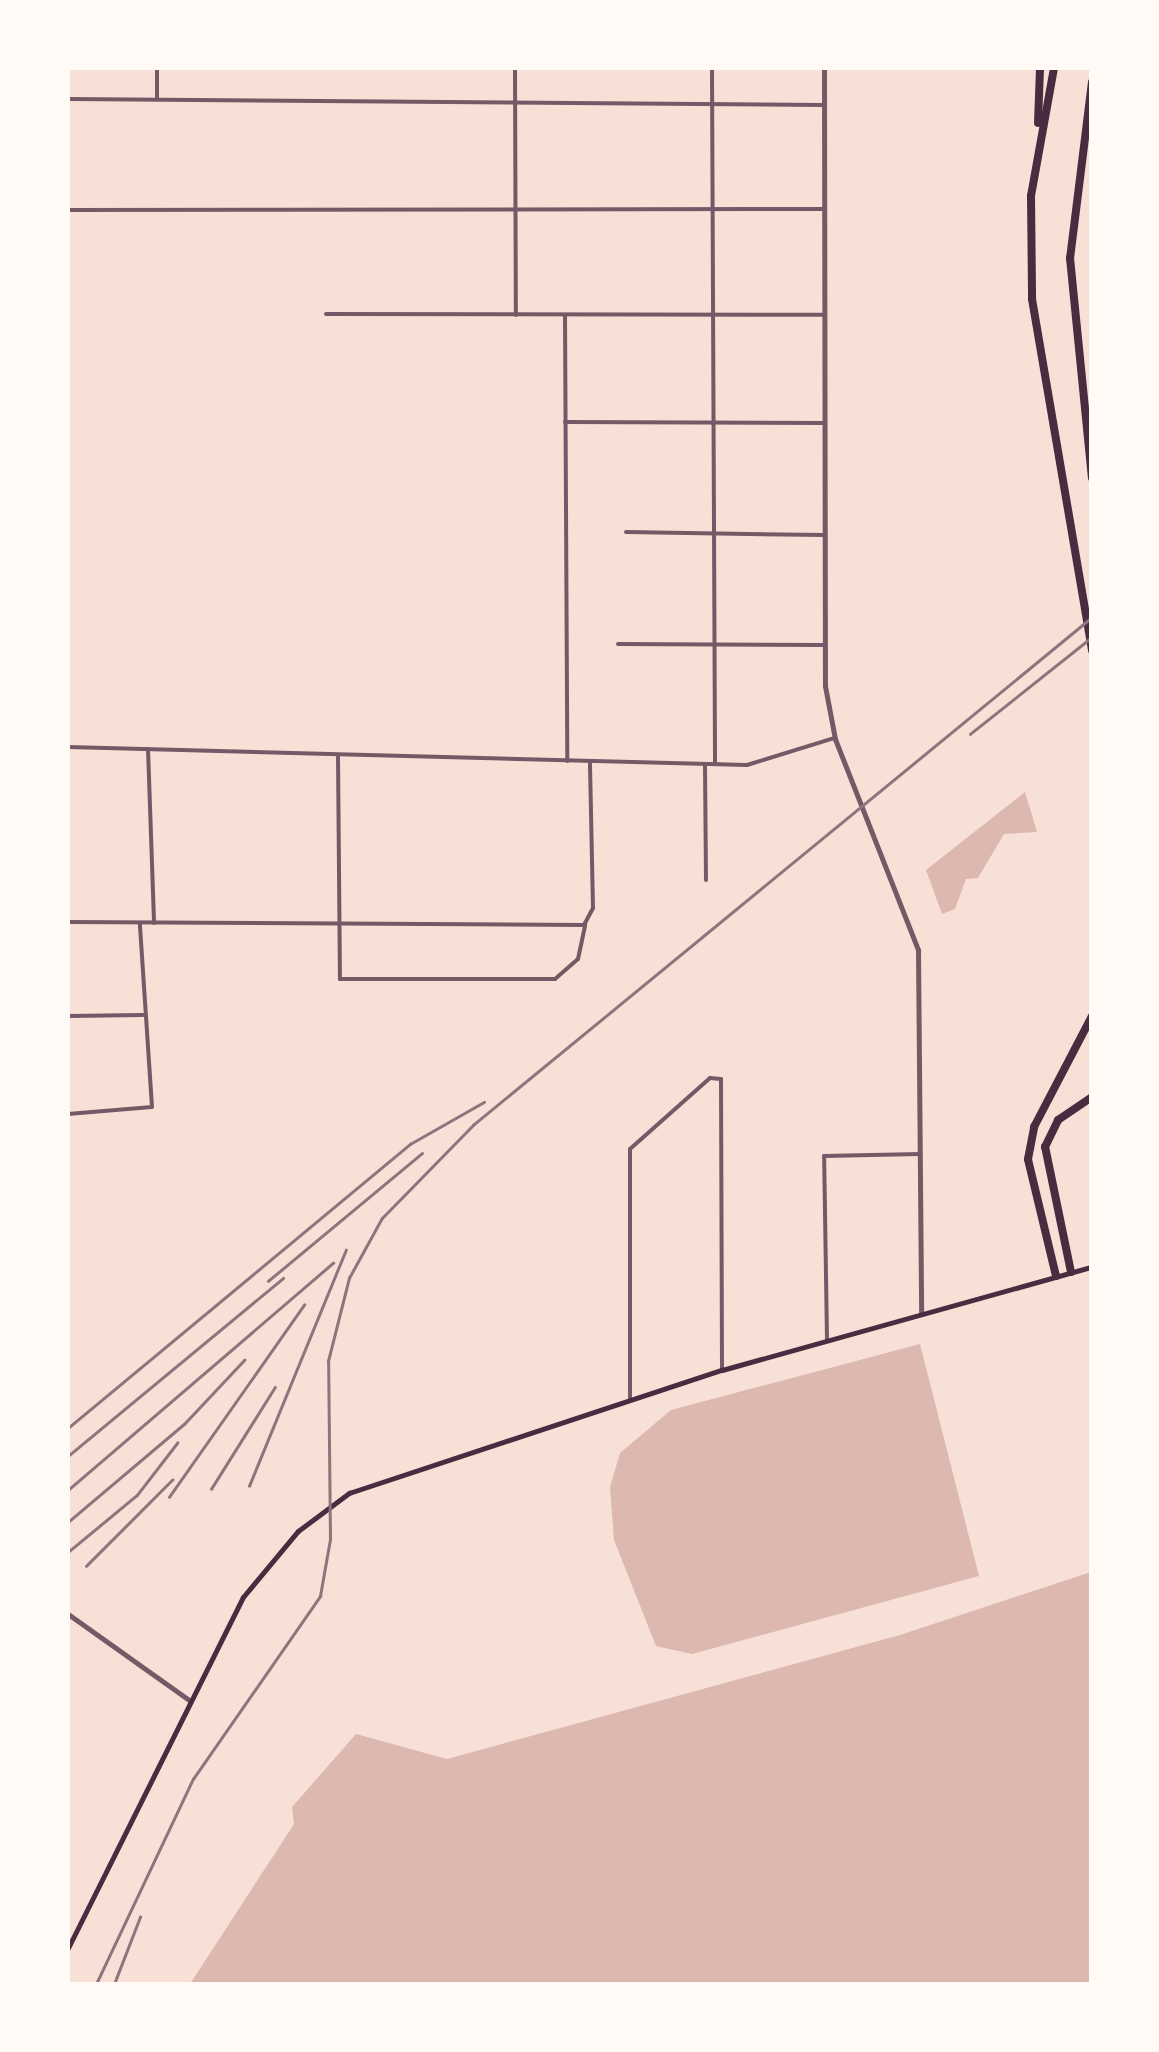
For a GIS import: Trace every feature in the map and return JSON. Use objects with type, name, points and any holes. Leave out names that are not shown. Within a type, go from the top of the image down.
[{"type":"highway","points":[[1040,68],[1029,242],[1034,337],[1092,651]]},
{"type":"highway","points":[[1038,139],[1054,68]]},
{"type":"highway","points":[[1091,84],[1070,315],[1092,478]]},
{"type":"highway","points":[[1056,1276],[1028,1158],[1034,1127],[1092,1016]]},
{"type":"highway","points":[[1072,1272],[1044,1147],[1058,1120],[1092,1097]]},
{"type":"main road","points":[[68,1948],[243,1597],[298,1532],[377,1479],[722,1370],[1092,1267]]},
{"type":"street","points":[[157,68],[157,99]]},
{"type":"street","points":[[515,68],[516,315]]},
{"type":"street","points":[[712,68],[715,764]]},
{"type":"street","points":[[824,68],[824,645],[834,738],[918,950],[921,1312]]},
{"type":"street","points":[[68,99],[824,105]]},
{"type":"street","points":[[68,210],[824,209]]},
{"type":"street","points":[[326,314],[825,315]]},
{"type":"street","points":[[565,316],[566,760]]},
{"type":"street","points":[[565,422],[825,423]]},
{"type":"street","points":[[626,532],[824,534]]},
{"type":"street","points":[[618,644],[824,645]]},
{"type":"street","points":[[68,747],[715,764],[784,760],[834,738]]},
{"type":"street","points":[[148,749],[154,923]]},
{"type":"street","points":[[338,754],[340,979],[555,979],[578,959],[586,924],[590,761]]},
{"type":"street","points":[[706,764],[706,880]]},
{"type":"street","points":[[68,922],[586,924]]},
{"type":"street","points":[[68,1114],[150,1110],[140,923]]},
{"type":"street","points":[[68,1016],[143,1015]]},
{"type":"street","points":[[630,1398],[630,1148],[700,1084],[721,1079],[722,1370]]},
{"type":"street","points":[[827,1339],[824,1156],[920,1154]]},
{"type":"street","points":[[68,1614],[189,1700]]},
{"type":"shaded area","points":[[1025,792],[1037,832],[1004,834],[978,878],[966,879],[955,909],[942,914],[926,870]]},
{"type":"shaded area","points":[[920,1344],[979,1576],[692,1654],[656,1646],[614,1540],[610,1487],[620,1453],[671,1410]]},
{"type":"shaded area","points":[[1091,1572],[1091,1984],[190,1984],[294,1824],[292,1807],[356,1734],[447,1759],[900,1635]]},
{"type":"railway","points":[[96,1984],[193,1779],[320,1596],[330,1539],[328,1361],[349,1278],[382,1218],[473,1125],[1092,617]]},
{"type":"railway","points":[[970,734],[1092,637]]},
{"type":"railway","points":[[68,1428],[410,1144],[484,1102]]},
{"type":"railway","points":[[268,1281],[422,1153]]},
{"type":"railway","points":[[249,1486],[346,1250]]},
{"type":"railway","points":[[68,1490],[333,1263]]},
{"type":"railway","points":[[68,1456],[283,1278]]},
{"type":"railway","points":[[169,1497],[304,1305]]},
{"type":"railway","points":[[68,1522],[184,1424],[244,1360]]},
{"type":"railway","points":[[211,1489],[275,1387]]},
{"type":"railway","points":[[68,1552],[137,1495],[177,1443]]},
{"type":"railway","points":[[86,1566],[172,1480]]},
{"type":"railway","points":[[114,1984],[140,1917]]}]
